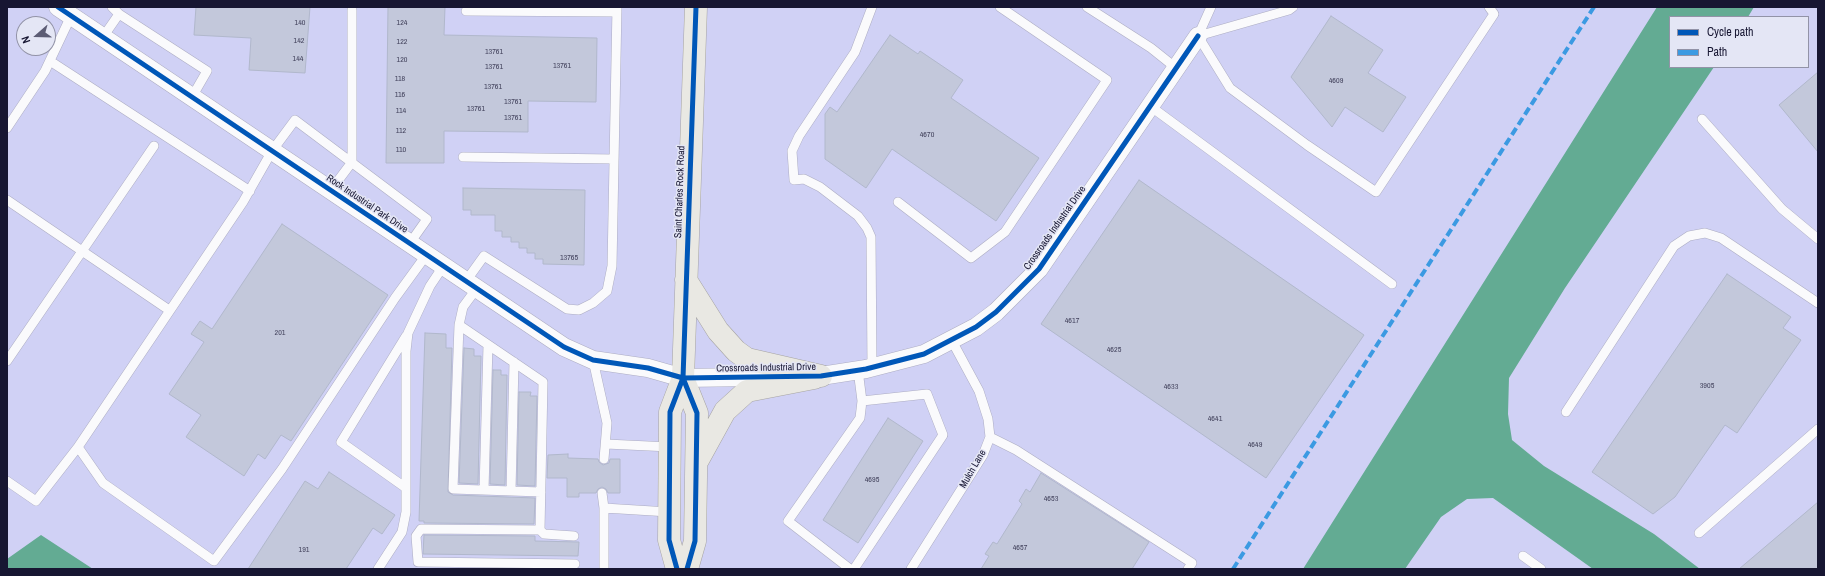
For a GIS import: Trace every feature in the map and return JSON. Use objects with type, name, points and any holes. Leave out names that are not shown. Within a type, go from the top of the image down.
[{"type":"main road","name":"Saint Charles Rock Road","points":[[677,569],[669,540],[670,412],[683,378],[696,7]]},
{"type":"main road","points":[[686,280],[718,331],[736,351],[747,358],[821,376]]},
{"type":"main road","points":[[696,462],[725,411],[747,391],[821,376]]},
{"type":"main road","name":"Saint Charles Rock Road","points":[[683,378],[697,413],[695,541],[687,569]]},
{"type":"street","name":"Rock Industrial Park Drive","points":[[67,10],[103,37],[564,347],[593,360],[648,368],[683,378]]},
{"type":"street","name":"Crossroads Industrial Drive","points":[[683,378],[821,376],[865,369],[924,354],[952,341],[996,312],[1039,269],[1198,36]]},
{"type":"lane","points":[[112,7],[120,14],[207,71],[192,97]]},
{"type":"lane","points":[[850,569],[788,521],[860,418],[865,369],[870,237],[867,228],[858,216],[820,187],[804,179],[794,180],[792,151],[799,136],[855,52],[872,7]]},
{"type":"lane","points":[[898,202],[971,258],[1005,232],[1107,80],[1000,7]]},
{"type":"lane","points":[[1087,7],[1151,48],[1176,68]]},
{"type":"lane","points":[[1198,36],[1211,7]]},
{"type":"lane","points":[[1198,36],[1289,10],[1293,7]]},
{"type":"lane","points":[[1198,36],[1230,88],[1307,145],[1376,192],[1494,14],[1489,7]]},
{"type":"lane","points":[[466,11],[617,9],[612,266],[607,291],[593,303],[579,310],[567,308],[484,256],[471,284],[463,307],[459,325],[453,489],[541,492]]},
{"type":"lane","points":[[7,128],[50,61],[67,10]]},
{"type":"lane","points":[[331,190],[352,162],[352,10]]},
{"type":"lane","points":[[103,37],[120,14]]},
{"type":"lane","points":[[50,61],[250,191]]},
{"type":"lane","points":[[1150,106],[1392,284]]},
{"type":"lane","points":[[1702,119],[1782,209],[1818,239]]},
{"type":"lane","points":[[7,481],[36,501],[78,447],[250,191],[272,151],[295,120],[427,219],[410,243]]},
{"type":"lane","points":[[7,361],[154,146]]},
{"type":"lane","points":[[464,157],[614,159]]},
{"type":"lane","points":[[7,200],[169,310]]},
{"type":"lane","points":[[1566,412],[1674,246],[1689,236],[1705,234],[1721,238],[1818,303]]},
{"type":"lane","points":[[78,447],[103,483],[214,561],[282,469],[395,298],[427,254]]},
{"type":"lane","points":[[406,488],[341,442],[408,333],[430,286],[444,266]]},
{"type":"lane","points":[[459,325],[543,382],[540,530]]},
{"type":"lane","points":[[378,569],[402,532],[406,512],[406,351],[408,333]]},
{"type":"lane","points":[[952,341],[978,391],[988,419],[990,436],[1016,450],[1192,563],[1188,569]]},
{"type":"lane","points":[[484,490],[488,345]]},
{"type":"lane","points":[[593,360],[607,423],[604,459]]},
{"type":"lane","points":[[511,491],[514,362]]},
{"type":"lane","points":[[854,569],[943,435],[927,394],[862,401]]},
{"type":"lane","points":[[1699,533],[1818,429]]},
{"type":"lane","name":"Mulch Lane","points":[[911,569],[983,454],[990,436]]},
{"type":"lane","points":[[606,444],[670,447]]},
{"type":"lane","points":[[602,493],[604,508],[604,569]]},
{"type":"lane","points":[[604,508],[669,512]]},
{"type":"lane","points":[[574,536],[544,534],[540,530],[421,529],[416,536],[418,562],[575,564]]},
{"type":"lane","points":[[1523,556],[1541,569]]},
{"type":"shaded area","points":[[7,7],[1818,7],[1818,569],[7,569]]},
{"type":"shaded area","points":[[1657,7],[1754,7],[1749,16],[1669,16],[1669,68],[1713,68],[1565,288],[1509,378],[1508,414],[1512,440],[1544,466],[1654,534],[1700,569],[1593,569],[1493,498],[1467,499],[1441,517],[1405,569],[1303,569]]},
{"type":"shaded area","points":[[41,535],[93,569],[7,569],[7,559]]},
{"type":"building","points":[[196,7],[310,7],[305,73],[249,70],[251,38],[194,35]]},
{"type":"building","points":[[388,7],[445,7],[444,35],[597,38],[596,102],[528,101],[528,132],[444,131],[444,163],[386,163]]},
{"type":"building","points":[[1331,16],[1383,50],[1368,73],[1406,97],[1383,132],[1345,107],[1332,127],[1291,77]]},
{"type":"building","points":[[890,35],[918,54],[920,51],[963,80],[951,98],[1039,158],[996,221],[892,149],[866,188],[825,159],[825,114],[830,107],[837,112]]},
{"type":"building","points":[[1818,72],[1818,152],[1779,105]]},
{"type":"building","points":[[1139,180],[1364,335],[1266,478],[1041,324]]},
{"type":"building","points":[[463,188],[585,190],[584,265],[543,264],[543,259],[535,259],[535,253],[527,253],[527,248],[519,248],[519,242],[511,242],[511,237],[502,237],[502,231],[495,231],[495,215],[471,215],[471,210],[463,210]]},
{"type":"building","points":[[282,224],[388,295],[291,441],[281,435],[265,459],[258,454],[244,476],[186,437],[201,415],[169,394],[204,342],[191,334],[200,321],[212,329]]},
{"type":"building","points":[[1727,274],[1791,317],[1783,328],[1801,340],[1737,433],[1725,425],[1675,497],[1653,514],[1592,472]]},
{"type":"building","points":[[425,333],[446,334],[446,348],[452,348],[448,492],[453,495],[535,498],[534,524],[424,523],[424,521],[419,521]]},
{"type":"building","points":[[464,348],[474,349],[474,356],[481,356],[478,484],[459,483]]},
{"type":"building","points":[[493,370],[501,370],[501,375],[507,375],[505,485],[490,484]]},
{"type":"building","points":[[519,392],[531,392],[530,396],[537,396],[535,486],[517,485]]},
{"type":"building","points":[[888,418],[923,441],[858,543],[823,520]]},
{"type":"building","points":[[568,454],[568,458],[598,459],[603,465],[609,463],[610,459],[620,459],[620,493],[608,493],[606,489],[602,487],[598,489],[596,493],[579,493],[579,497],[567,497],[567,478],[547,478],[548,455]]},
{"type":"building","points":[[329,472],[395,515],[382,534],[373,528],[346,569],[248,569],[305,481],[318,489]]},
{"type":"building","points":[[1041,473],[1149,542],[1132,569],[981,569],[989,556],[985,554],[993,542],[997,544],[1022,504],[1019,501],[1026,489],[1030,492]]},
{"type":"building","points":[[1818,502],[1818,569],[1739,569]]},
{"type":"building","points":[[424,535],[535,536],[535,541],[579,542],[578,556],[423,554]]},
{"type":"marked path","points":[[1233,569],[1594,7]]},
{"type":"cycle path","points":[[58,7],[564,347],[593,360],[648,368],[683,378],[821,376],[866,369],[924,354],[976,327],[996,312],[1039,269],[1198,36]]},
{"type":"cycle path","points":[[677,569],[669,540],[670,412],[683,378],[696,7]]},
{"type":"cycle path","points":[[683,378],[697,413],[695,541],[687,569]]}]
